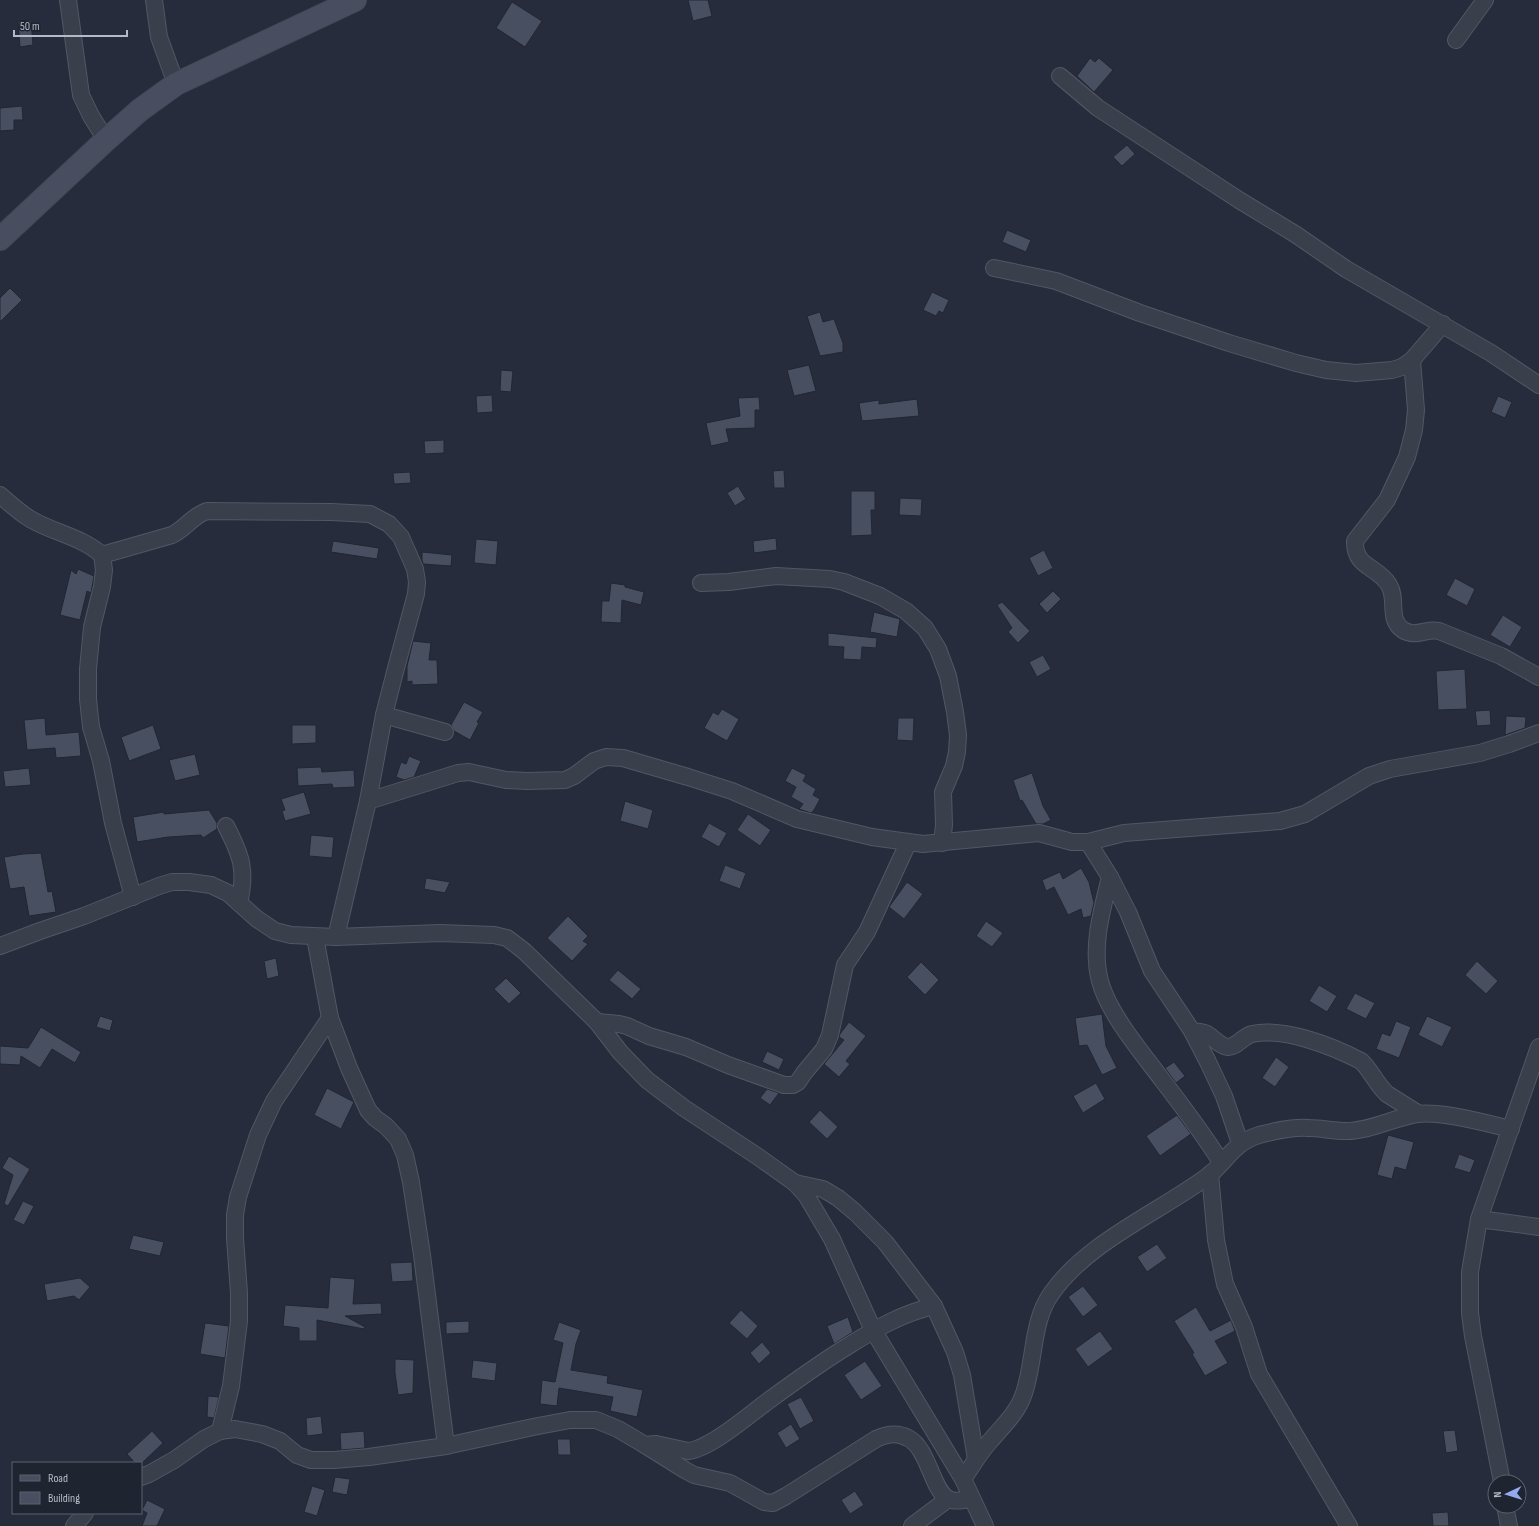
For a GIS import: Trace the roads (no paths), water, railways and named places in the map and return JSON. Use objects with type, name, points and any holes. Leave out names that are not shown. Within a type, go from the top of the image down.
[{"type":"street","points":[[68,0],[81,95],[91,116],[106,140]]},
{"type":"street","points":[[154,0],[159,37],[176,84]]},
{"type":"street","points":[[0,239],[140,110],[176,84],[354,0]]},
{"type":"street","points":[[1456,40],[1485,0]]},
{"type":"street","points":[[1060,76],[1098,108],[1295,234],[1346,269],[1443,324],[1491,353],[1539,385]]},
{"type":"street","points":[[994,268],[1056,281],[1140,313],[1222,341],[1296,363],[1326,370],[1356,373],[1382,371],[1402,367],[1412,360],[1443,324]]},
{"type":"street","points":[[1412,360],[1416,410],[1414,430],[1407,457],[1387,500],[1355,541],[1357,555],[1361,561],[1377,573],[1388,584],[1392,593],[1395,620],[1398,626],[1404,631],[1414,634],[1429,630],[1439,631],[1501,656],[1539,677]]},
{"type":"street","points":[[0,495],[13,507],[32,520],[83,542],[94,548],[102,555],[104,570],[102,587],[92,628],[88,669],[88,699],[91,727],[101,761],[113,823],[134,897]]},
{"type":"street","points":[[102,555],[172,535],[181,530],[198,514],[207,511],[332,512],[370,514],[389,524],[401,537],[415,569],[417,582],[416,594],[384,715],[368,801],[336,937]]},
{"type":"street","points":[[701,583],[729,582],[776,576],[830,579],[844,582],[887,599],[906,611],[925,628],[938,649],[948,676],[958,735],[954,766],[943,792],[944,825],[942,843]]},
{"type":"street","points":[[384,715],[445,732]]},
{"type":"street","points":[[368,801],[458,773],[469,772],[506,780],[565,780],[574,776],[594,761],[606,758],[623,758],[726,789],[797,819],[872,837],[923,844],[1039,834],[1072,842],[1088,842],[1124,833],[1273,822],[1293,818],[1305,814],[1369,776],[1390,769],[1480,753],[1539,733]]},
{"type":"street","points":[[226,826],[239,854],[243,871],[242,891],[239,903]]},
{"type":"street","points":[[1088,842],[1110,877],[1128,912],[1152,971],[1192,1031],[1208,1062],[1224,1096],[1240,1143]]},
{"type":"street","points":[[597,1022],[627,1026],[649,1036],[686,1047],[728,1065],[784,1085],[796,1084],[824,1049],[827,1043],[845,964],[867,932],[908,843]]},
{"type":"street","points":[[1110,877],[1103,906],[1098,941],[1098,966],[1100,981],[1105,995],[1140,1051],[1199,1129],[1221,1162]]},
{"type":"street","points":[[0,946],[172,882],[189,882],[211,885],[228,893],[257,919],[275,931],[292,935],[336,937],[440,933],[494,935],[507,938],[524,951],[597,1022],[635,1069],[658,1090],[795,1183],[806,1195],[832,1239],[873,1330],[963,1479],[985,1526]]},
{"type":"street","points":[[315,937],[330,1018],[349,1068],[368,1110],[398,1139],[405,1155],[411,1182],[422,1255],[446,1446]]},
{"type":"street","points":[[220,1431],[231,1386],[239,1321],[239,1293],[235,1238],[235,1215],[238,1197],[258,1135],[274,1101],[330,1018]]},
{"type":"street","points":[[1192,1031],[1206,1034],[1224,1046],[1232,1046],[1244,1037],[1251,1034],[1285,1034],[1307,1039],[1361,1061],[1382,1090],[1418,1114]]},
{"type":"street","points":[[1500,1474],[1473,1336],[1470,1313],[1470,1272],[1479,1219],[1536,1064],[1539,1047]]},
{"type":"street","points":[[963,1479],[976,1459],[1005,1424],[1022,1398],[1044,1306],[1059,1283],[1084,1259],[1109,1240],[1210,1174],[1240,1143],[1258,1136],[1284,1130],[1308,1128],[1346,1131],[1361,1129],[1418,1114],[1468,1119],[1511,1129]]},
{"type":"street","points":[[1210,1174],[1216,1240],[1225,1284],[1244,1327],[1259,1374],[1349,1526]]},
{"type":"street","points":[[795,1183],[822,1189],[838,1198],[855,1212],[885,1242],[934,1306],[955,1352],[962,1375],[976,1459]]},
{"type":"street","points":[[1479,1219],[1539,1227]]},
{"type":"street","points":[[645,1445],[656,1444],[688,1451],[707,1444],[812,1368],[873,1330],[906,1314],[934,1306]]},
{"type":"street","points":[[142,1477],[174,1460],[204,1439],[220,1431],[235,1429],[262,1434],[280,1441],[297,1455],[311,1460],[334,1460],[369,1457],[446,1446],[570,1420],[596,1420],[618,1429],[694,1474],[730,1483],[764,1502],[773,1503],[876,1439],[884,1435],[902,1435],[912,1440],[922,1450],[939,1488],[948,1499],[972,1499]]},
{"type":"street","points":[[912,1526],[948,1499]]},
{"type":"street","points":[[74,1526],[84,1514]]},
{"type":"street","points":[[1506,1514],[1508,1526]]}]
